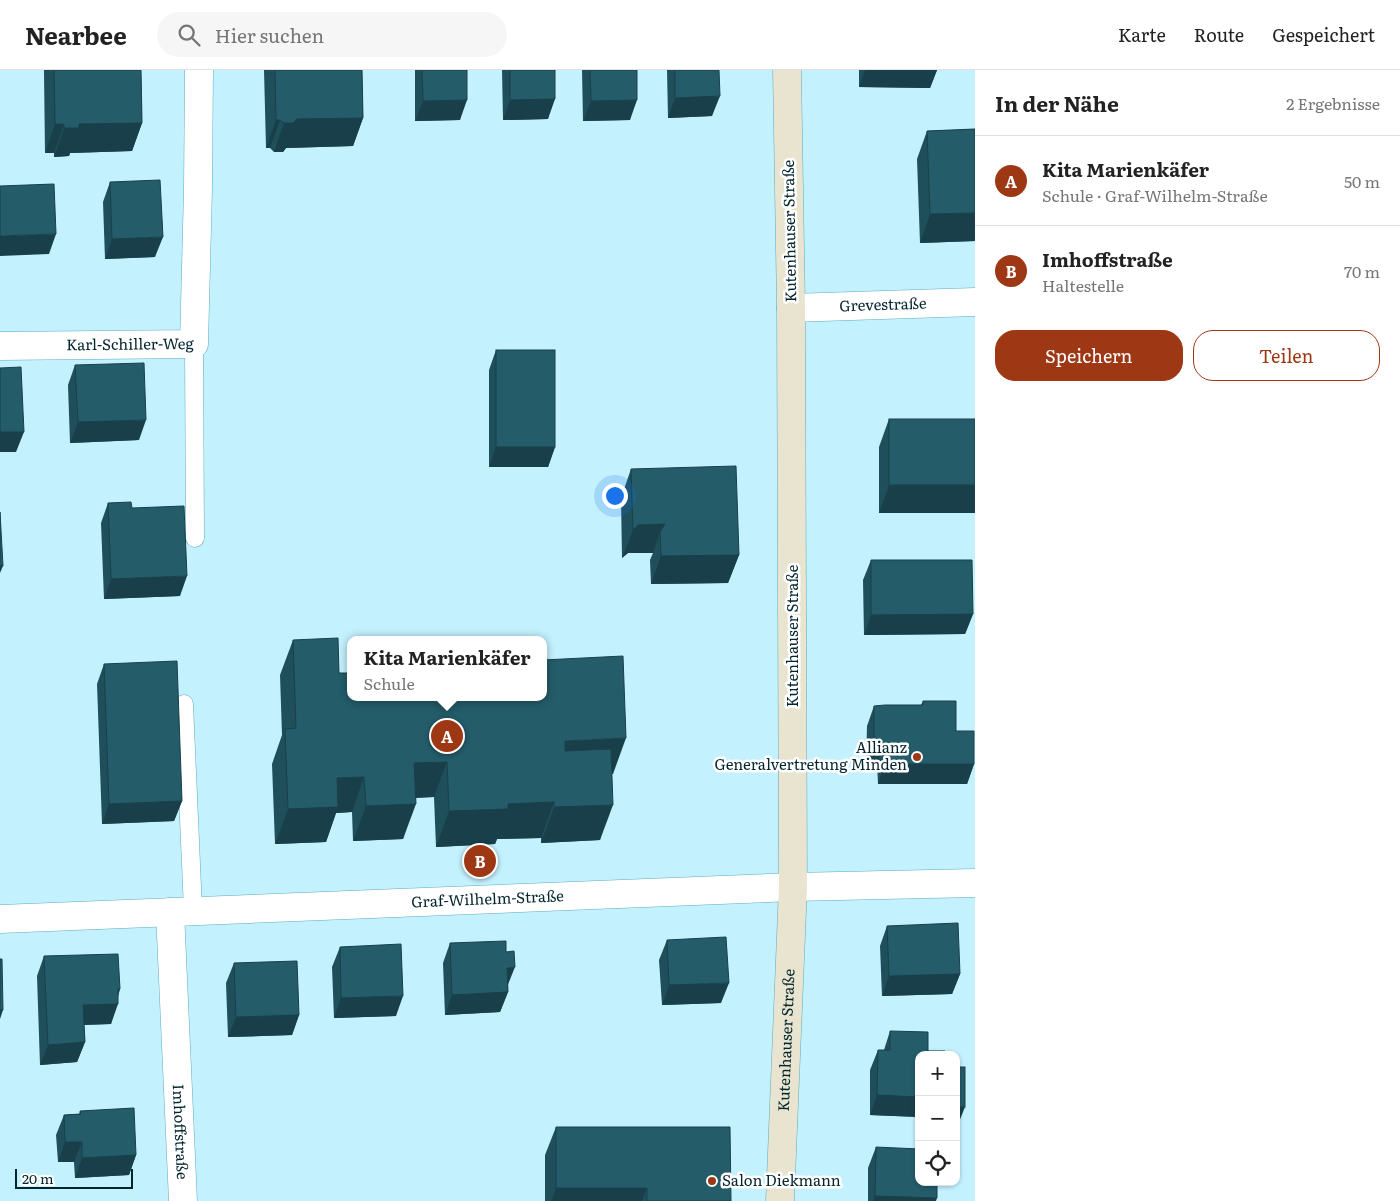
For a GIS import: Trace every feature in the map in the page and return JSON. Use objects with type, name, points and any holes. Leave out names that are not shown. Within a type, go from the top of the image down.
[{"type":"street","name":"Karl-Schiller-Weg","points":[[0,346],[194,344],[199,70]]},
{"type":"street","name":"Kutenhauser Straße","points":[[780,1201],[794,887],[792,308],[787,70]]},
{"type":"street","name":"Grevestraße","points":[[792,308],[975,302]]},
{"type":"street","name":"Graf-Wilhelm-Straße","points":[[0,919],[794,887],[975,882]]},
{"type":"street","name":"Imhoffstraße","points":[[182,911],[183,1201]]},
{"type":"lane","points":[[194,344],[195,538]]},
{"type":"lane","points":[[182,911],[184,704]]},
{"type":"building","points":[[54,70],[141,70],[142,123],[79,124],[79,128],[64,128],[64,124],[55,124]]},
{"type":"building","points":[[275,70],[362,70],[363,118],[297,119],[293,123],[284,123],[276,120]]},
{"type":"building","points":[[422,70],[467,70],[467,100],[423,101]]},
{"type":"building","points":[[510,70],[555,70],[555,99],[510,100]]},
{"type":"building","points":[[590,70],[637,70],[637,100],[591,101]]},
{"type":"building","points":[[675,70],[719,70],[720,96],[675,98]]},
{"type":"building","points":[[975,129],[975,213],[930,214],[927,131]]},
{"type":"building","points":[[160,180],[163,237],[112,239],[110,182]]},
{"type":"building","points":[[54,184],[56,234],[0,236],[0,186]]},
{"type":"building","points":[[496,350],[555,350],[555,447],[496,447]]},
{"type":"building","points":[[144,363],[146,420],[78,422],[75,365]]},
{"type":"building","points":[[21,367],[24,432],[0,432],[0,368]]},
{"type":"building","points":[[889,419],[975,419],[975,485],[889,485]]},
{"type":"building","points":[[736,466],[739,555],[661,556],[660,532],[665,524],[638,525],[633,530],[631,469]]},
{"type":"building","points":[[131,502],[132,508],[184,506],[187,576],[111,579],[108,503]]},
{"type":"building","points":[[0,512],[3,566],[0,566]]},
{"type":"building","points":[[871,560],[972,560],[973,614],[871,615]]},
{"type":"building","points":[[338,638],[339,673],[347,673],[347,701],[547,701],[547,660],[623,656],[626,738],[565,741],[565,751],[611,749],[613,805],[554,807],[554,802],[508,804],[508,809],[449,811],[447,762],[414,763],[416,804],[366,806],[364,777],[337,778],[338,807],[288,809],[285,729],[296,728],[293,640]]},
{"type":"building","points":[[177,661],[182,801],[109,804],[104,664]]},
{"type":"building","points":[[923,701],[956,701],[956,731],[974,731],[974,764],[885,764],[885,743],[874,743],[874,706],[923,705]]},
{"type":"building","points":[[958,923],[960,974],[889,976],[887,926]]},
{"type":"building","points":[[726,937],[729,983],[669,985],[667,940]]},
{"type":"building","points":[[506,941],[506,952],[514,951],[515,967],[507,968],[508,992],[452,995],[450,943]]},
{"type":"building","points":[[401,944],[403,996],[341,998],[340,947]]},
{"type":"building","points":[[118,954],[120,989],[118,989],[118,1004],[83,1005],[85,1042],[48,1045],[44,956]]},
{"type":"building","points":[[0,959],[2,959],[3,1010],[0,1010]]},
{"type":"building","points":[[297,961],[299,1015],[236,1017],[234,963]]},
{"type":"building","points":[[890,1031],[928,1032],[928,1051],[915,1051],[915,1097],[877,1095],[878,1050],[890,1050]]},
{"type":"building","points":[[960,1067],[965,1067],[965,1107],[960,1107]]},
{"type":"building","points":[[134,1108],[136,1155],[82,1158],[82,1142],[65,1142],[64,1115],[81,1114],[80,1111]]},
{"type":"building","points":[[556,1127],[730,1127],[731,1201],[647,1201],[647,1188],[556,1188]]},
{"type":"building","points":[[876,1147],[915,1149],[915,1186],[937,1186],[937,1198],[875,1196]]},
{"type":"place","name":"Kita Marienkäfer","points":[[447,736]]},
{"type":"place","name":"Allianz Generalvertretung Minden","points":[[917,757]]},
{"type":"place","name":"Imhoffstraße","points":[[480,861]]},
{"type":"place","name":"Salon Diekmann","points":[[712,1181]]}]
